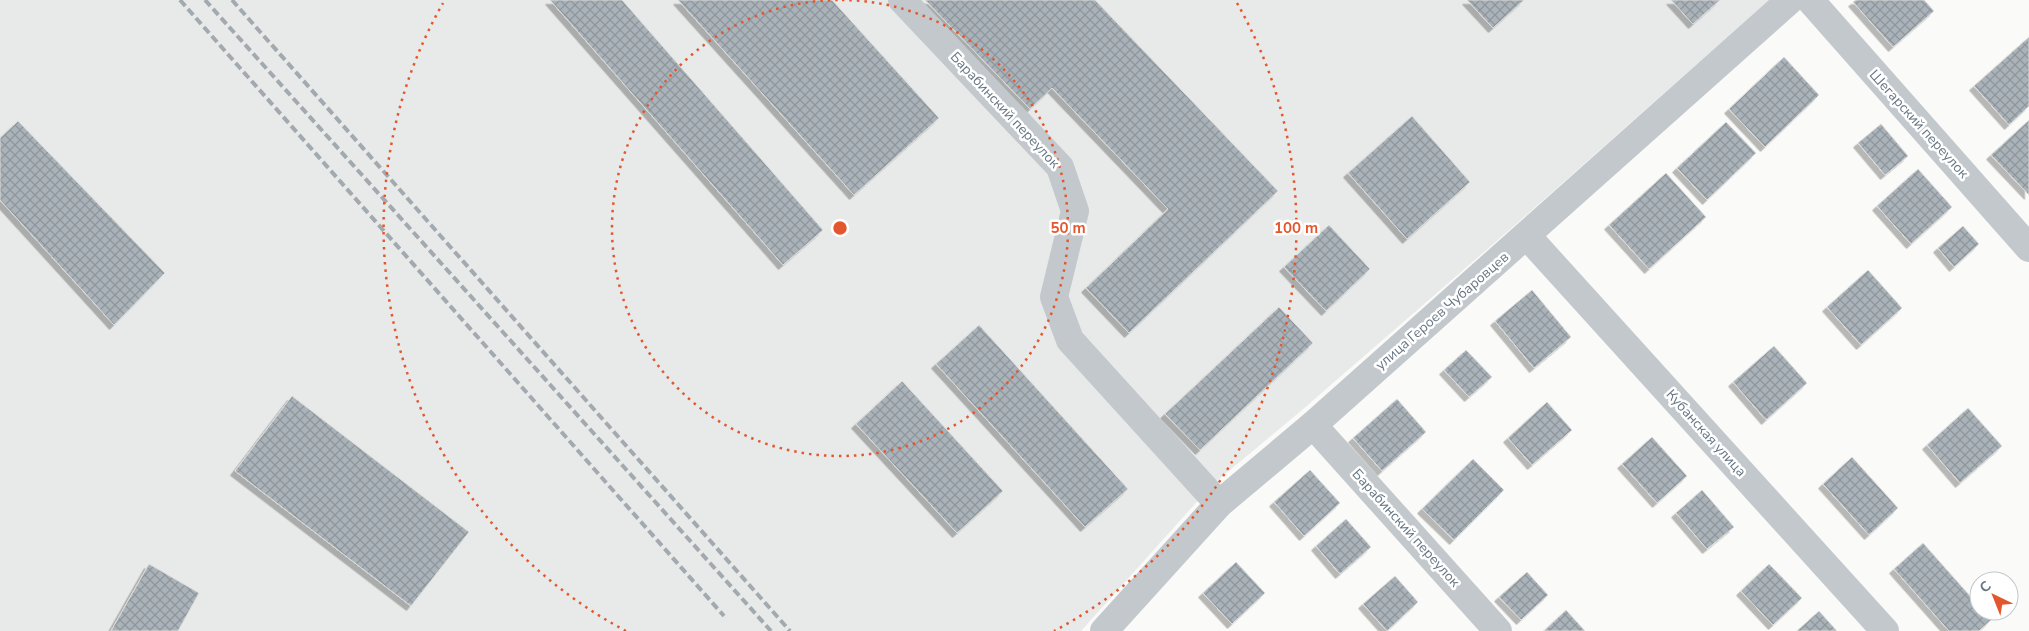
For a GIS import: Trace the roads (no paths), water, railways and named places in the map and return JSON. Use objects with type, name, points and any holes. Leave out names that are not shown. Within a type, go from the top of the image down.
[{"type":"street","name":"Барабинский переулок","points":[[902,0],[1060,167],[1075,211],[1054,297],[1070,340],[1219,504]]},
{"type":"street","name":"улица Героев Чубаровцев","points":[[1104,631],[1219,504],[1313,425],[1790,0]]},
{"type":"street","name":"Шегарский переулок","points":[[1810,0],[2029,248]]},
{"type":"street","name":"Кубанская улица","points":[[1527,236],[1885,631]]},
{"type":"street","name":"Барабинский переулок","points":[[1313,425],[1498,631]]},
{"type":"railway","points":[[180,0],[724,616]]},
{"type":"railway","points":[[205,0],[771,631]]},
{"type":"railway","points":[[232,0],[790,631]]}]
